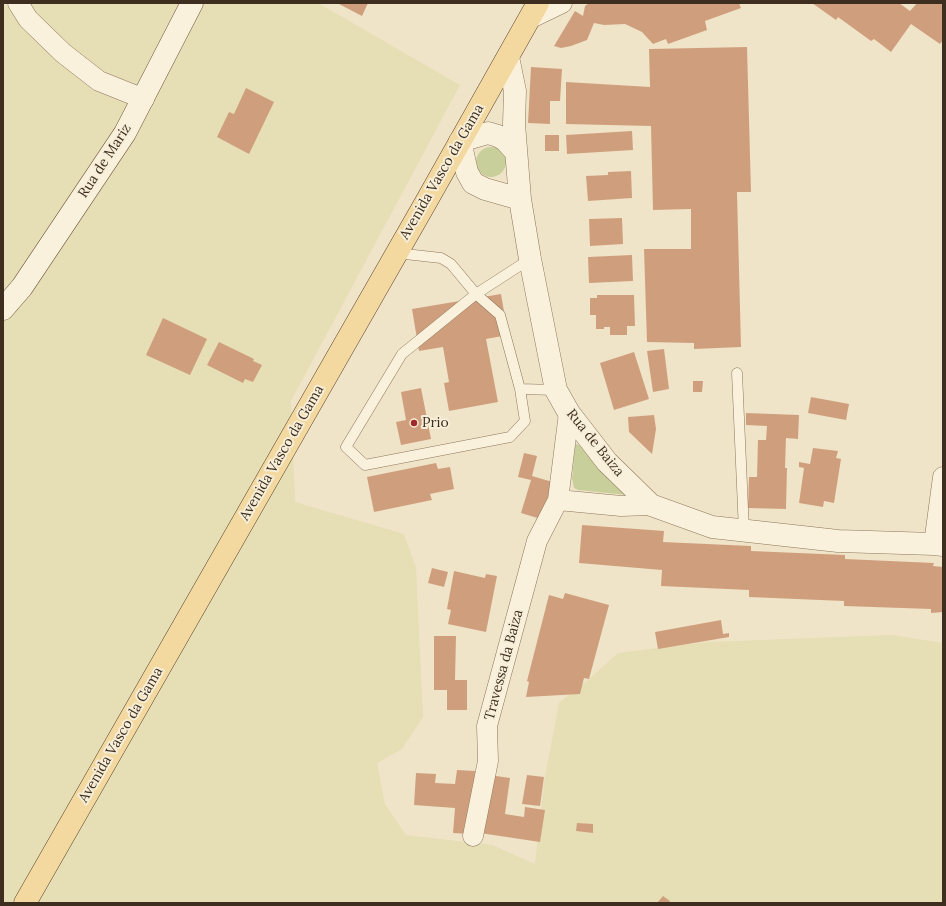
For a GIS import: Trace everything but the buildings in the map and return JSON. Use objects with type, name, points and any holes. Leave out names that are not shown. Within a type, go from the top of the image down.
[{"type":"main road","name":"Avenida Vasco da Gama","points":[[25,903],[508,57],[532,8]]},
{"type":"street","points":[[18,3],[28,19],[63,53],[98,81],[144,98]]},
{"type":"street","name":"Rua de Mariz","points":[[3,309],[15,297],[31,274],[125,133],[192,3]]},
{"type":"street","points":[[532,8],[562,3]]},
{"type":"street","name":"Rua de Baiza","points":[[508,57],[515,91],[516,152],[520,198],[530,259],[556,390],[569,413],[607,462],[651,505],[712,528],[838,540],[938,545]]},
{"type":"street","points":[[516,152],[505,140],[488,133],[460,141],[467,172],[473,183],[485,190],[520,198]]},
{"type":"street","name":"Travessa da Baiza","points":[[473,836],[488,761],[487,726],[537,541],[558,500],[569,413]]},
{"type":"street","points":[[938,545],[943,477]]},
{"type":"street","points":[[558,500],[621,506],[651,505]]},
{"type":"lane","points":[[396,253],[440,258],[451,264],[476,294],[500,315],[520,389],[525,421],[510,437],[364,465],[346,447],[402,354],[476,294],[530,259]]},
{"type":"lane","points":[[737,373],[744,530]]},
{"type":"lane","points":[[520,389],[556,390]]},
{"type":"shaded area","points":[[13,3],[318,3],[460,85],[291,401],[295,502],[404,534],[416,568],[423,717],[402,749],[377,763],[385,804],[406,835],[492,845],[535,864],[544,782],[559,703],[618,653],[707,642],[892,635],[943,643],[943,903],[3,903],[3,7]]},
{"type":"green space","points":[[491,147],[502,151],[506,162],[502,173],[491,177],[480,173],[476,162],[480,151]]},
{"type":"green space","points":[[576,444],[579,445],[599,469],[627,495],[578,490],[574,488],[572,479]]},
{"type":"place","name":"Prio","points":[[414,423]]}]
